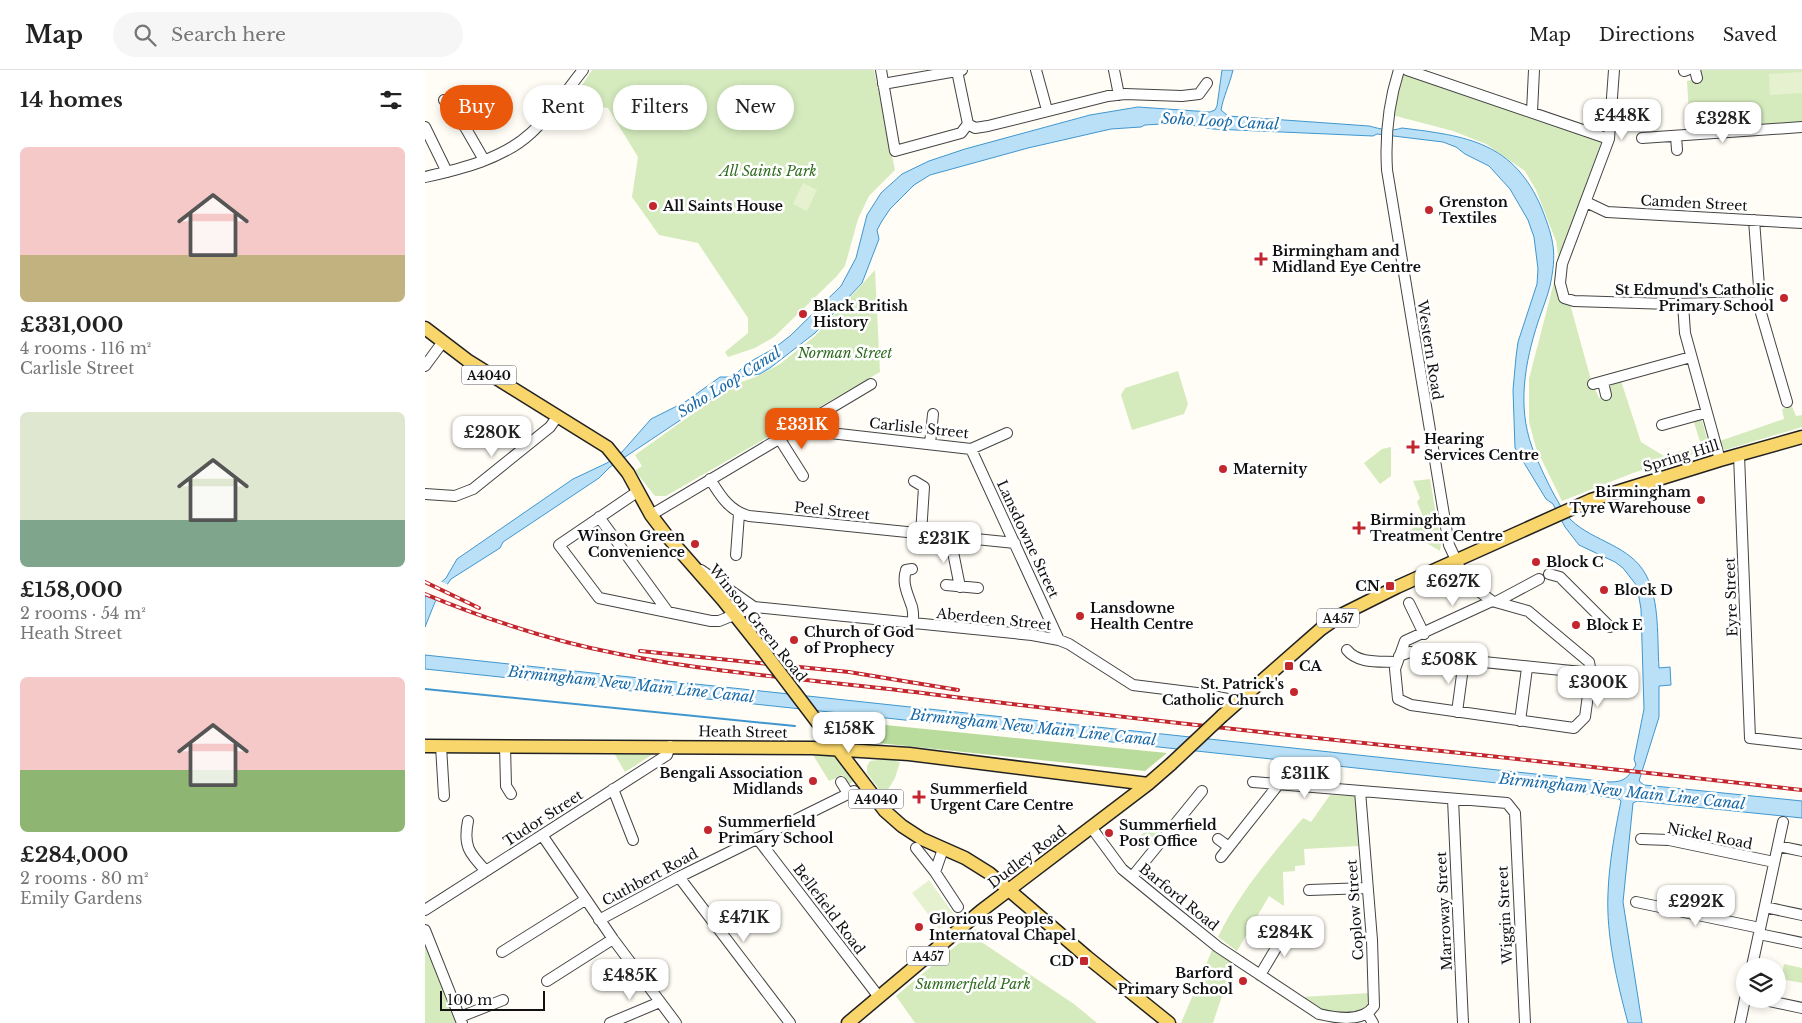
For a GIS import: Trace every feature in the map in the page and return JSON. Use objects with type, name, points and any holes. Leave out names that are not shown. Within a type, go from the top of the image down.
[{"type":"main road","name":"A4040","points":[[425,328],[443,343],[557,417]]},
{"type":"main road","name":"Winson Green Road","points":[[557,417],[608,448],[624,468],[651,516],[683,556],[735,614],[885,811],[902,826],[922,839],[965,858],[989,873],[1087,957],[1169,1023]]},
{"type":"main road","name":"Spring Hill","points":[[1554,515],[1607,494],[1802,437]]},
{"type":"main road","name":"Dudley Road","points":[[848,1023],[1008,889],[1148,784],[1238,701],[1341,615],[1554,515]]},
{"type":"main road","name":"Heath Street","points":[[425,746],[670,746],[838,750],[976,761],[1148,784]]},
{"type":"main road","points":[[859,776],[861,762],[865,756],[873,752]]},
{"type":"street","points":[[425,177],[484,160],[503,152],[532,133],[583,70]]},
{"type":"street","points":[[881,70],[883,84],[895,151],[961,133],[968,124],[960,70],[883,84]]},
{"type":"street","points":[[1036,70],[1047,110]]},
{"type":"street","points":[[1114,70],[1119,94]]},
{"type":"street","name":"Western Road","points":[[1399,70],[1390,98],[1388,114],[1385,143],[1387,170],[1449,544],[1455,560],[1473,587],[1494,602]]},
{"type":"street","points":[[1407,70],[1609,139]]},
{"type":"street","points":[[1531,112],[1534,70]]},
{"type":"street","points":[[1614,70],[1609,139],[1563,264],[1560,283],[1562,295],[1568,300],[1631,303],[1759,302]]},
{"type":"street","points":[[968,124],[975,128],[988,126],[1047,110],[1119,94],[1202,97],[1207,83]]},
{"type":"street","points":[[1642,138],[1802,127]]},
{"type":"street","points":[[425,128],[447,172]]},
{"type":"street","points":[[467,130],[484,160]]},
{"type":"street","points":[[1676,136],[1677,150]]},
{"type":"street","name":"Camden Street","points":[[1586,202],[1607,212],[1802,223]]},
{"type":"street","points":[[1754,220],[1759,302],[1787,402]]},
{"type":"street","points":[[1683,304],[1685,333],[1705,412],[1720,460]]},
{"type":"street","points":[[425,366],[443,343]]},
{"type":"street","points":[[1606,395],[1598,383],[1691,357]]},
{"type":"street","points":[[1783,385],[1793,381]]},
{"type":"street","points":[[651,516],[871,384]]},
{"type":"street","points":[[1662,425],[1705,412]]},
{"type":"street","points":[[930,444],[933,414]]},
{"type":"street","points":[[425,494],[455,496],[473,489],[550,427],[557,417]]},
{"type":"street","name":"Carlisle Street","points":[[795,429],[971,449],[1007,433]]},
{"type":"street","points":[[779,438],[803,476]]},
{"type":"street","name":"Lansdowne Street","points":[[971,449],[1059,640]]},
{"type":"street","name":"Eyre Street","points":[[1739,455],[1750,738],[1802,744]]},
{"type":"street","points":[[710,479],[721,496],[739,514],[736,555]]},
{"type":"street","points":[[914,482],[924,487],[921,534]]},
{"type":"street","points":[[637,492],[599,517],[668,612]]},
{"type":"street","name":"Peel Street","points":[[739,514],[1015,543]]},
{"type":"street","name":"Aberdeen Street","points":[[599,517],[559,545],[599,598],[711,621],[719,621],[754,606],[1059,640],[1133,685],[1197,692],[1238,701]]},
{"type":"street","points":[[950,537],[960,587]]},
{"type":"street","points":[[683,556],[754,606]]},
{"type":"street","points":[[911,569],[906,570],[904,580],[906,592],[912,606],[913,624]]},
{"type":"street","points":[[1549,574],[1560,577],[1610,627]]},
{"type":"street","points":[[1494,602],[1528,611],[1589,662],[1591,673],[1585,717],[1574,728],[1411,705],[1397,699],[1397,659],[1405,641],[1424,634],[1539,580]]},
{"type":"street","name":"Aberdeen Street","points":[[946,585],[978,588]]},
{"type":"street","points":[[1409,603],[1424,634]]},
{"type":"street","points":[[1347,650],[1352,657],[1362,660],[1397,659],[1410,652],[1527,668],[1591,673]]},
{"type":"street","points":[[1457,712],[1464,660]]},
{"type":"street","points":[[1520,721],[1527,668]]},
{"type":"street","points":[[440,790],[441,746]]},
{"type":"street","points":[[505,746],[505,790]]},
{"type":"street","name":"Tudor Street","points":[[425,910],[667,755],[670,746]]},
{"type":"street","name":"Cuthbert Road","points":[[599,920],[679,877],[851,792],[841,782]]},
{"type":"street","points":[[1253,782],[1453,799]]},
{"type":"street","points":[[1221,857],[1277,785]]},
{"type":"street","points":[[613,789],[633,840]]},
{"type":"street","points":[[1132,877],[1202,791]]},
{"type":"street","name":"Coplow Street","points":[[1360,791],[1374,1006],[1367,1013]]},
{"type":"street","name":"Wiggin Street","points":[[1453,799],[1507,803],[1512,806],[1515,813],[1525,1023]]},
{"type":"street","name":"Marroway Street","points":[[1453,799],[1463,1023]]},
{"type":"street","points":[[468,821],[465,844],[475,860],[486,871]]},
{"type":"street","points":[[1754,958],[1783,822]]},
{"type":"street","name":"Barford Road","points":[[1091,827],[1122,868],[1211,942],[1319,1014],[1337,1018],[1363,1016],[1367,1013]]},
{"type":"street","points":[[619,832],[629,830]]},
{"type":"street","points":[[543,835],[599,920],[676,1023]]},
{"type":"street","name":"Bellefield Road","points":[[757,838],[879,997]]},
{"type":"street","name":"Nickel Road","points":[[1641,838],[1669,840],[1774,862]]},
{"type":"street","points":[[1219,839],[1229,847]]},
{"type":"street","points":[[1778,846],[1802,851]]},
{"type":"street","points":[[916,848],[959,907]]},
{"type":"street","points":[[935,872],[943,849]]},
{"type":"street","points":[[679,877],[790,1023]]},
{"type":"street","points":[[1309,890],[1367,888]]},
{"type":"street","points":[[502,952],[585,900]]},
{"type":"street","points":[[1636,902],[1760,931],[1802,944]]},
{"type":"street","points":[[1765,907],[1802,915]]},
{"type":"street","points":[[1260,975],[1288,928]]},
{"type":"street","points":[[425,930],[461,1020],[498,1001],[488,991]]},
{"type":"street","points":[[1270,933],[1281,940]]},
{"type":"street","points":[[547,981],[613,939]]},
{"type":"street","points":[[610,1023],[629,1020],[660,1002]]},
{"type":"street","points":[[1786,1005],[1802,1008]]},
{"type":"street","points":[[1740,1023],[1743,1008]]},
{"type":"street","points":[[1367,1013],[1373,1023]]},
{"type":"green space","name":"All Saints Park","points":[[592,70],[874,70],[895,170],[869,196],[858,219],[845,266],[836,277],[774,337],[755,348],[728,357],[725,352],[748,333],[748,318],[698,243],[659,235],[632,197],[638,157],[621,130],[707,130],[707,85],[613,85],[613,116],[608,108],[603,107],[603,85],[582,85]]},
{"type":"green space","points":[[1700,70],[1802,70],[1802,124],[1690,130],[1687,81],[1702,77]]},
{"type":"green space","points":[[1802,72],[1802,93],[1770,95],[1769,74]]},
{"type":"green space","points":[[1401,74],[1602,140],[1557,269],[1557,292],[1570,304],[1591,380],[1599,398],[1610,396],[1610,387],[1621,381],[1641,442],[1664,456],[1701,445],[1693,419],[1701,417],[1708,442],[1700,452],[1633,473],[1562,501],[1536,448],[1529,422],[1529,379],[1554,282],[1558,255],[1556,241],[1536,190],[1525,171],[1486,144],[1453,131],[1392,115]]},
{"type":"green space","points":[[803,183],[817,190],[807,211],[793,204]]},
{"type":"green space","name":"Norman Street","points":[[875,270],[880,372],[666,496],[655,496],[635,471],[642,466],[635,455],[733,385],[758,376],[780,364],[815,336]]},
{"type":"green space","points":[[1178,371],[1188,404],[1184,414],[1132,430],[1121,395],[1125,388]]},
{"type":"green space","points":[[1792,406],[1796,416],[1802,415],[1802,427],[1725,450],[1720,448],[1717,442],[1784,419],[1782,409]]},
{"type":"green space","points":[[1391,447],[1391,476],[1380,484],[1364,463],[1382,449]]},
{"type":"green space","points":[[1430,479],[1441,544],[1440,551],[1408,532],[1418,524],[1422,514],[1417,502],[1420,498],[1413,481]]},
{"type":"green space","points":[[825,719],[1167,753],[1145,771],[841,739]]},
{"type":"green space","points":[[651,751],[653,754],[625,772],[614,753]]},
{"type":"green space","points":[[813,755],[836,756],[854,781],[848,785],[843,775],[829,781]]},
{"type":"green space","points":[[887,759],[900,762],[895,778],[884,796],[867,773],[867,766],[870,761]]},
{"type":"green space","points":[[1330,795],[1357,796],[1360,846],[1304,849],[1305,865],[1295,866],[1295,871],[1283,872],[1284,906],[1269,896],[1237,951],[1218,937],[1226,921],[1256,875],[1279,846],[1303,818],[1311,822]]},
{"type":"green space","points":[[1162,820],[1168,823],[1150,848],[1145,845],[1141,835]]},
{"type":"green space","points":[[929,880],[956,917],[939,929],[912,893]]},
{"type":"green space","name":"Summerfield Park","points":[[976,929],[980,941],[1074,1004],[1097,1023],[915,1023],[896,996]]},
{"type":"green space","points":[[425,943],[457,1023],[425,1023]]},
{"type":"green space","points":[[1213,948],[1233,963],[1213,1023],[1181,1023]]},
{"type":"green space","points":[[1786,964],[1802,968],[1802,983],[1786,980]]},
{"type":"green space","points":[[1370,993],[1369,1001],[1365,1007],[1345,1013],[1319,1009],[1302,997]]},
{"type":"water","points":[[1222,70],[1233,70],[1221,110],[1228,116],[1369,126],[1389,130],[1402,128],[1467,139],[1486,146],[1503,156],[1517,169],[1531,187],[1542,209],[1552,238],[1554,255],[1550,286],[1533,337],[1526,368],[1524,400],[1527,431],[1544,475],[1566,514],[1590,534],[1631,557],[1646,575],[1654,596],[1659,668],[1670,667],[1671,685],[1659,686],[1659,717],[1639,781],[1644,785],[1802,801],[1802,818],[1637,801],[1633,803],[1623,902],[1642,1023],[1628,1023],[1616,975],[1609,926],[1609,882],[1621,801],[1619,799],[1563,790],[425,669],[425,655],[1610,782],[1626,778],[1636,765],[1634,759],[1644,709],[1641,609],[1637,586],[1623,568],[1615,562],[1579,545],[1565,527],[1553,504],[1546,499],[1515,448],[1513,390],[1518,342],[1537,284],[1538,269],[1534,237],[1528,220],[1510,189],[1489,166],[1465,154],[1456,147],[1443,142],[1377,134],[1373,136],[1213,129],[1180,123],[1145,125],[1141,127],[1111,129],[1028,148],[930,175],[914,185],[890,209],[877,230],[879,239],[862,283],[815,333],[760,374],[739,377],[732,381],[706,403],[503,542],[500,548],[451,579],[435,602],[425,627],[425,597],[446,578],[457,559],[573,479],[607,463],[622,452],[651,419],[685,402],[720,377],[730,377],[737,373],[746,364],[773,349],[790,336],[841,286],[856,258],[867,215],[881,193],[902,174],[929,161],[965,149],[1090,115],[1138,107],[1210,112],[1215,110],[1217,106]]},
{"type":"pier","points":[[439,581],[449,585],[438,601],[425,596],[425,594]]},
{"type":"waterway","points":[[425,689],[795,726]]},
{"type":"railway","points":[[425,582],[479,608]]},
{"type":"railway","points":[[425,594],[472,613],[569,643],[619,654],[738,673],[1802,790]]},
{"type":"railway","points":[[640,651],[849,672],[958,690]]},
{"type":"place","name":"All Saints House","points":[[653,206]]},
{"type":"place","name":"Grenston Textiles","points":[[1429,210]]},
{"type":"place","name":"Birmingham and Midland Eye Centre","points":[[1261,259]]},
{"type":"place","name":"St Edmund's Catholic Primary School","points":[[1784,298]]},
{"type":"place","name":"Black British History","points":[[803,314]]},
{"type":"place","name":"Hearing Services Centre","points":[[1413,447]]},
{"type":"place","name":"Maternity","points":[[1223,469]]},
{"type":"place","name":"Birmingham Tyre Warehouse","points":[[1701,500]]},
{"type":"place","name":"Birmingham Treatment Centre","points":[[1359,528]]},
{"type":"place","name":"Winson Green Convenience","points":[[695,544]]},
{"type":"place","name":"Block C","points":[[1536,562]]},
{"type":"place","name":"CN","points":[[1390,586]]},
{"type":"place","name":"Block D","points":[[1604,590]]},
{"type":"place","name":"Lansdowne Health Centre","points":[[1080,616]]},
{"type":"place","name":"Block E","points":[[1576,625]]},
{"type":"place","name":"Church of God of Prophecy","points":[[794,640]]},
{"type":"place","name":"CA","points":[[1289,666]]},
{"type":"place","name":"St. Patrick's Catholic Church","points":[[1294,692]]},
{"type":"place","name":"Bengali Association Midlands","points":[[813,781]]},
{"type":"place","name":"Summerfield Urgent Care Centre","points":[[919,797]]},
{"type":"place","name":"Summerfield Primary School","points":[[708,830]]},
{"type":"place","name":"Summerfield Post Office","points":[[1109,833]]},
{"type":"place","name":"Glorious Peoples Internatoval Chapel","points":[[919,927]]},
{"type":"place","name":"CD","points":[[1084,961]]},
{"type":"place","name":"Barford Primary School","points":[[1243,981]]},
{"type":"water label","name":"Soho Loop Canal","points":[[1220,121]]},
{"type":"water label","name":"Soho Loop Canal","points":[[729,382]]},
{"type":"water label","name":"Birmingham New Main Line Canal","points":[[631,684]]},
{"type":"water label","name":"Birmingham New Main Line Canal","points":[[1033,727]]},
{"type":"water label","name":"Birmingham New Main Line Canal","points":[[1622,791]]}]
